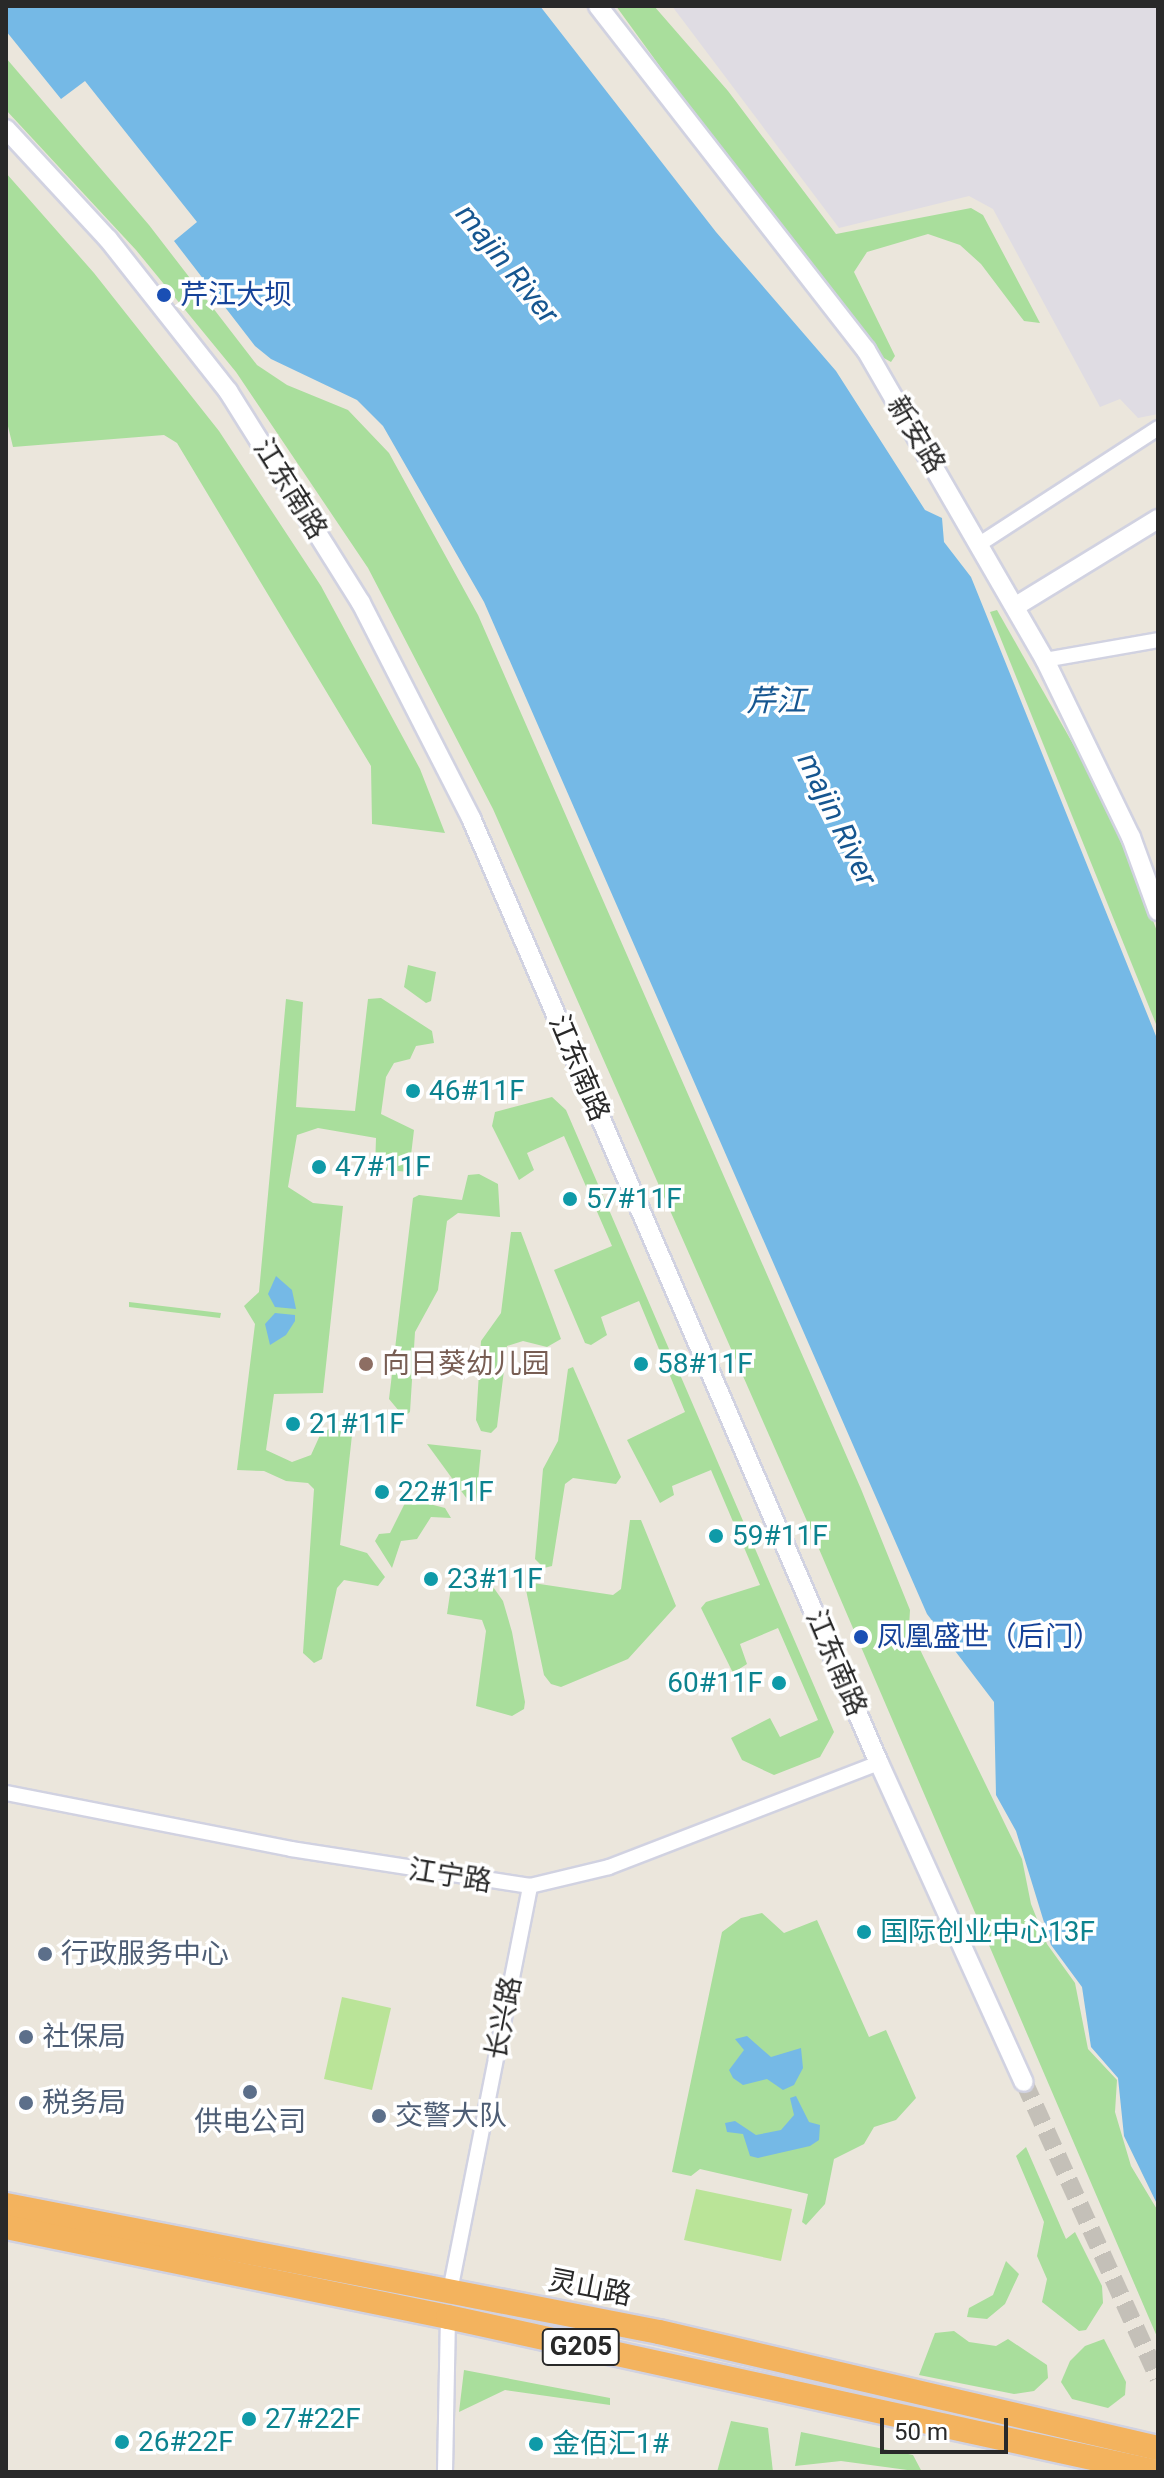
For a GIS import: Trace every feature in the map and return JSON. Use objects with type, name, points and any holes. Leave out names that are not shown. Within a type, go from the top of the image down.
[{"type":"highway","name":"灵山路","points":[[6,2205],[659,2332],[1158,2448]]},
{"type":"highway","name":"灵山路","points":[[6,2227],[448,2317],[1156,2472]]},
{"type":"street","name":"新安路","points":[[598,6],[866,350],[981,543],[1045,660],[1131,837],[1158,911]]},
{"type":"street","name":"江东南路","points":[[6,129],[108,239],[228,391],[361,603],[471,818],[879,1763],[1024,2082]]},
{"type":"street","points":[[981,543],[1158,428]]},
{"type":"street","points":[[1016,606],[1158,519]]},
{"type":"street","points":[[1045,660],[1158,640]]},
{"type":"street","name":"江宁路","points":[[6,1793],[291,1849],[530,1886],[609,1867],[879,1763]]},
{"type":"street","name":"长兴路","points":[[450,2291],[530,1886]]},
{"type":"street","points":[[445,2472],[448,2317]]},
{"type":"shaded area","points":[[672,6],[1158,6],[1158,414],[1138,418],[1120,399],[1100,407],[993,209],[969,196],[839,228]]},
{"type":"green space","points":[[616,6],[654,6],[728,91],[836,234],[971,208],[983,215],[1040,323],[1024,321],[981,264],[960,245],[928,234],[867,252],[854,272],[895,356],[891,362],[882,357],[773,222]]},
{"type":"green space","points":[[6,58],[149,225],[257,365],[287,385],[348,410],[389,453],[478,615],[861,1489],[910,1610],[909,1627],[1022,1859],[1031,1904],[1047,1944],[1075,1983],[1088,2049],[1117,2080],[1115,2112],[1131,2166],[1158,2211],[1158,2339],[810,1528],[493,809],[368,568],[236,372],[136,250],[6,110]]},
{"type":"green space","points":[[6,173],[94,273],[219,431],[321,586],[420,769],[445,833],[372,824],[371,766],[177,443],[164,435],[13,447],[6,418]]},
{"type":"green space","points":[[997,610],[1081,758],[1129,857],[1158,934],[1158,1029],[990,612]]},
{"type":"green space","points":[[408,965],[436,972],[431,1001],[426,1003],[404,987]]},
{"type":"green space","points":[[381,998],[432,1031],[434,1043],[416,1046],[410,1059],[394,1063],[386,1077],[381,1114],[414,1130],[409,1172],[375,1169],[376,1138],[318,1128],[297,1135],[288,1187],[313,1203],[343,1206],[323,1393],[274,1394],[266,1450],[292,1462],[311,1455],[321,1433],[331,1428],[352,1435],[340,1545],[367,1553],[385,1577],[378,1586],[344,1580],[337,1588],[322,1659],[314,1663],[303,1653],[314,1489],[308,1483],[286,1481],[264,1471],[237,1470],[255,1324],[244,1306],[259,1292],[286,999],[303,1002],[296,1107],[355,1111],[368,999]]},
{"type":"green space","points":[[552,1097],[566,1110],[834,1732],[820,1757],[774,1775],[742,1760],[731,1738],[770,1718],[780,1737],[818,1720],[778,1628],[740,1644],[747,1664],[733,1673],[701,1608],[706,1602],[760,1585],[711,1470],[672,1486],[674,1495],[660,1503],[627,1440],[685,1412],[639,1301],[601,1317],[607,1335],[591,1345],[585,1343],[554,1270],[612,1246],[564,1136],[527,1153],[534,1170],[519,1180],[492,1126],[495,1112]]},
{"type":"green space","points":[[479,1174],[498,1184],[500,1217],[458,1213],[447,1221],[438,1290],[415,1332],[410,1412],[404,1417],[389,1399],[413,1198],[419,1195],[462,1200],[468,1175]]},
{"type":"green space","points":[[511,1232],[521,1232],[561,1339],[547,1347],[523,1341],[507,1346],[497,1427],[491,1433],[481,1431],[476,1420],[481,1341],[501,1313]]},
{"type":"green space","points":[[129,1302],[221,1313],[220,1318],[129,1307]]},
{"type":"green space","points":[[573,1367],[621,1477],[616,1484],[573,1478],[565,1484],[552,1566],[544,1568],[535,1559],[543,1469],[558,1441],[568,1369]]},
{"type":"green space","points":[[427,1444],[481,1450],[476,1502],[470,1503]]},
{"type":"green space","points":[[414,1500],[445,1508],[451,1518],[431,1517],[417,1539],[401,1541],[392,1568],[375,1541],[379,1534],[390,1533],[405,1503]]},
{"type":"green space","points":[[630,1520],[641,1520],[676,1606],[628,1659],[561,1687],[551,1684],[544,1675],[526,1590],[533,1583],[613,1595],[621,1589]]},
{"type":"green space","points":[[478,1578],[491,1584],[503,1601],[512,1632],[525,1702],[524,1709],[512,1716],[476,1706],[486,1631],[482,1620],[447,1614],[451,1587]]},
{"type":"green space","points":[[762,1913],[784,1933],[817,1920],[869,2037],[886,2030],[916,2098],[896,2120],[874,2127],[864,2144],[834,2159],[825,2204],[806,2225],[802,2222],[808,2194],[700,2169],[691,2176],[672,2172],[722,1932],[741,1918]]},
{"type":"green space","points":[[342,1997],[391,2008],[372,2090],[324,2079]]},
{"type":"green space","points":[[1026,2147],[1066,2239],[1075,2232],[1102,2286],[1103,2303],[1086,2330],[1079,2331],[1042,2302],[1047,2279],[1037,2256],[1044,2222],[1016,2156]]},
{"type":"green space","points":[[696,2189],[792,2209],[781,2261],[684,2240]]},
{"type":"green space","points":[[1006,2261],[1019,2274],[1005,2304],[987,2319],[967,2317],[969,2308],[993,2295]]},
{"type":"green space","points":[[954,2331],[969,2342],[996,2346],[1008,2339],[1047,2365],[1048,2378],[1034,2391],[1014,2394],[919,2375],[935,2333]]},
{"type":"green space","points":[[1104,2339],[1126,2382],[1125,2395],[1108,2408],[1072,2399],[1061,2382],[1070,2361],[1085,2346]]},
{"type":"green space","points":[[464,2370],[610,2398],[610,2405],[505,2390],[459,2412]]},
{"type":"green space","points":[[731,2421],[768,2428],[773,2472],[717,2472]]},
{"type":"green space","points":[[801,2432],[913,2455],[922,2472],[841,2461],[795,2466]]},
{"type":"water","name":"芹江","points":[[6,6],[540,6],[716,232],[836,371],[925,510],[942,518],[944,542],[971,577],[1158,1041],[1158,2206],[1124,2136],[1118,2078],[1091,2047],[1082,1987],[1051,1945],[1016,1831],[996,1795],[994,1702],[927,1614],[484,602],[383,426],[357,400],[271,359],[255,346],[174,241],[197,222],[85,81],[61,99],[6,31]]},
{"type":"water","points":[[276,1276],[292,1290],[296,1309],[275,1307],[268,1294]]},
{"type":"water","points":[[275,1313],[295,1315],[295,1321],[286,1335],[270,1345],[265,1324]]},
{"type":"water","points":[[747,2036],[771,2057],[801,2048],[803,2068],[794,2085],[783,2090],[767,2079],[743,2085],[733,2078],[729,2070],[744,2050],[735,2039]]},
{"type":"water","points":[[796,2096],[809,2122],[820,2125],[819,2140],[810,2146],[758,2158],[750,2156],[743,2134],[727,2132],[725,2123],[735,2121],[756,2135],[781,2130],[794,2115],[790,2098]]},
{"type":"tunnel","points":[[1024,2082],[1158,2378]]},
{"type":"place","name":"芹江大坝","points":[[164,295]]},
{"type":"place","name":"46#11F","points":[[413,1091]]},
{"type":"place","name":"47#11F","points":[[319,1167]]},
{"type":"place","name":"57#11F","points":[[570,1199]]},
{"type":"place","name":"向日葵幼儿园","points":[[366,1364]]},
{"type":"place","name":"58#11F","points":[[641,1364]]},
{"type":"place","name":"21#11F","points":[[293,1424]]},
{"type":"place","name":"22#11F","points":[[382,1492]]},
{"type":"place","name":"59#11F","points":[[716,1536]]},
{"type":"place","name":"23#11F","points":[[431,1579]]},
{"type":"place","name":"凤凰盛世（后门）","points":[[861,1637]]},
{"type":"place","name":"60#11F","points":[[779,1683]]},
{"type":"place","name":"国际创业中心13F","points":[[864,1932]]},
{"type":"place","name":"行政服务中心","points":[[45,1954]]},
{"type":"place","name":"社保局","points":[[26,2037]]},
{"type":"place","name":"供电公司","points":[[250,2092]]},
{"type":"place","name":"税务局","points":[[26,2103]]},
{"type":"place","name":"交警大队","points":[[379,2116]]},
{"type":"place","name":"27#22F","points":[[249,2419]]},
{"type":"place","name":"26#22F","points":[[122,2442]]},
{"type":"place","name":"金佰汇1#","points":[[536,2444]]},
{"type":"water label","name":"majin River","points":[[507,264]]},
{"type":"water label","name":"majin River","points":[[837,819]]}]
